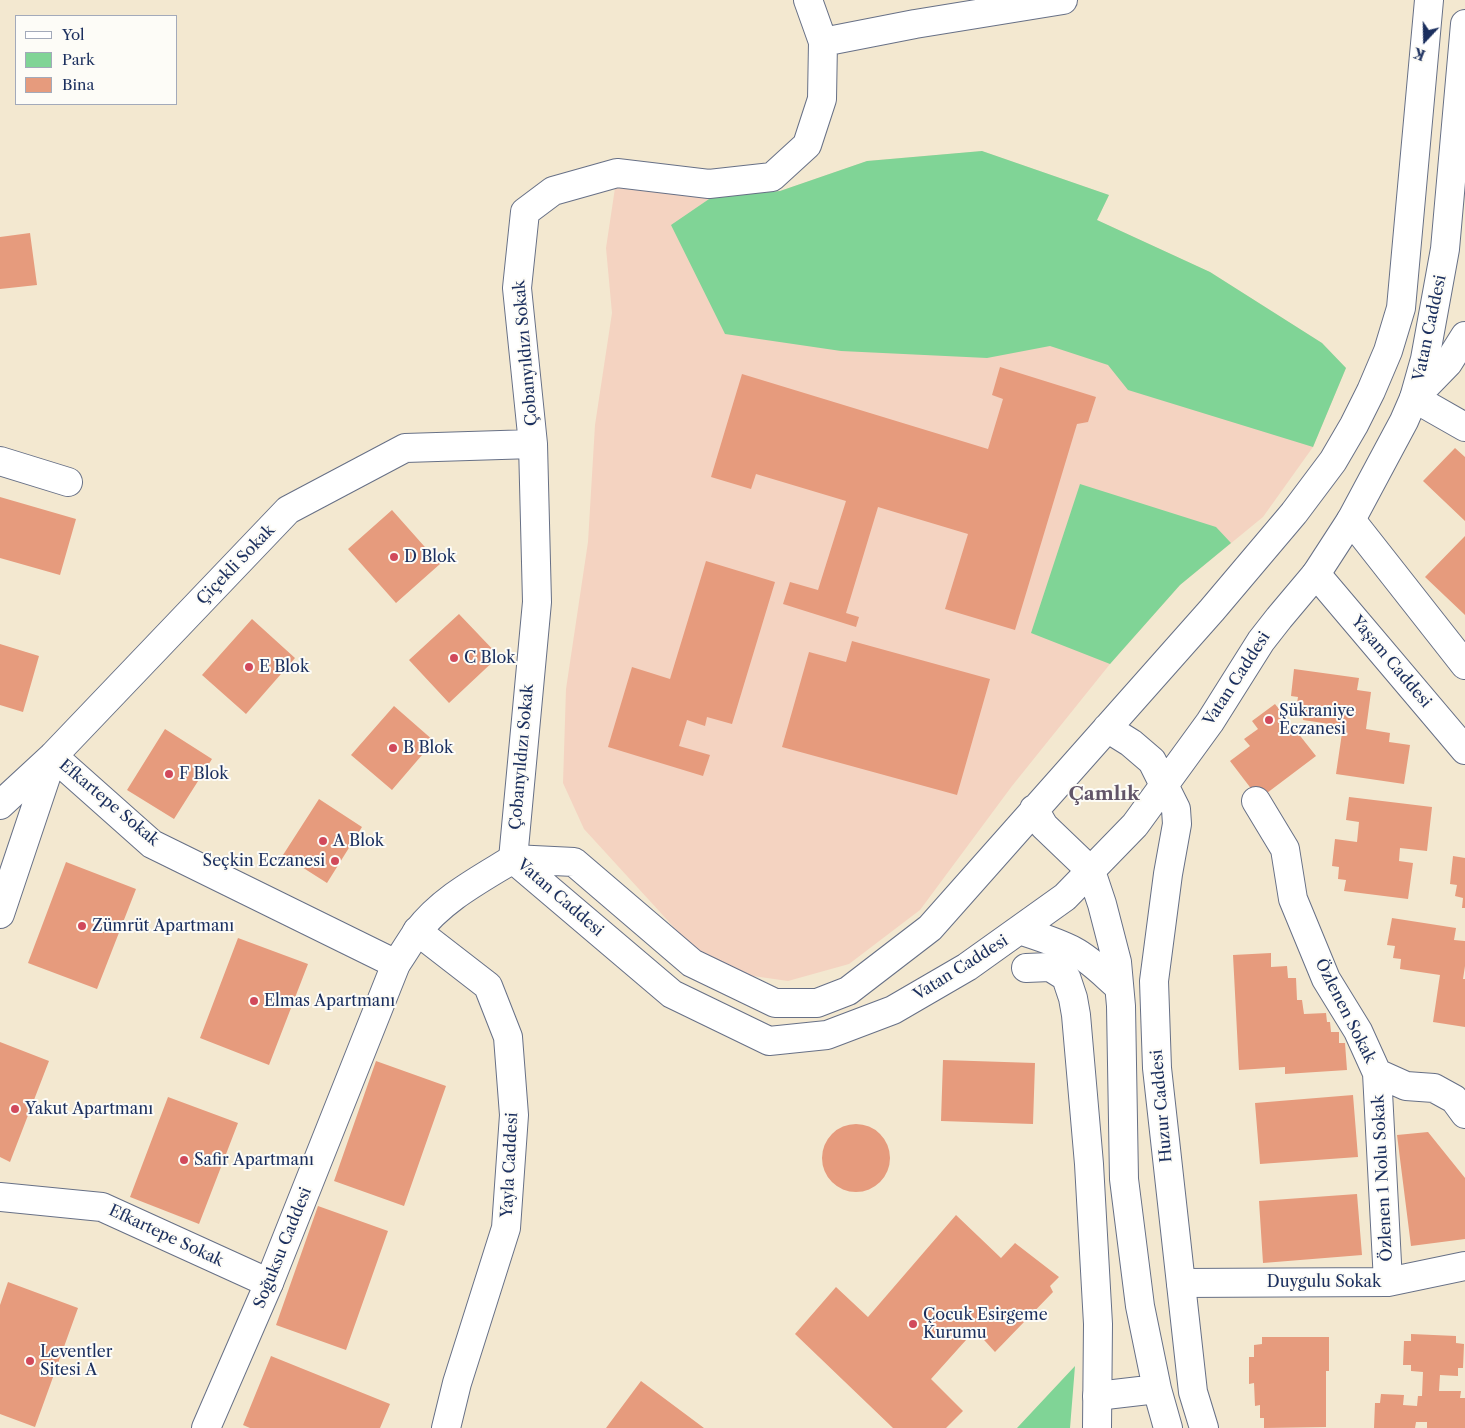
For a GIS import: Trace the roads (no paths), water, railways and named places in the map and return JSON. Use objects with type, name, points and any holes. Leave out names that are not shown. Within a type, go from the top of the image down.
[{"type":"street","name":"Çobanyıldızı Sokak","points":[[513,858],[537,602],[533,444],[517,288],[525,212],[553,191],[617,173],[710,184],[772,177],[807,145],[822,99],[823,42],[808,0]]},
{"type":"street","points":[[823,42],[916,24],[1063,0]]},
{"type":"street","name":"Vatan Caddesi","points":[[513,858],[574,862],[692,963],[775,1003],[817,1003],[848,991],[930,928],[1212,610],[1294,513],[1333,461],[1371,391],[1388,351],[1401,308],[1429,0]]},
{"type":"street","name":"Vatan Caddesi","points":[[513,858],[672,994],[769,1041],[827,1035],[893,1010],[967,968],[1066,897],[1135,825],[1210,722],[1261,640],[1316,574],[1351,520],[1404,421],[1414,398],[1425,359],[1445,250],[1465,24]]},
{"type":"street","points":[[1465,336],[1448,363],[1414,398],[1465,427]]},
{"type":"street","name":"Çiçekli Sokak","points":[[2,800],[53,756],[288,510],[405,448],[533,444]]},
{"type":"street","points":[[0,461],[68,482]]},
{"type":"street","points":[[1351,520],[1465,665]]},
{"type":"street","name":"Yaşam Caddesi","points":[[1316,574],[1465,750]]},
{"type":"street","name":"Huzur Caddesi","points":[[1107,728],[1131,743],[1152,761],[1176,809],[1177,824],[1168,874],[1154,981],[1157,1068],[1193,1392],[1204,1428]]},
{"type":"street","name":"Efkartepe Sokak","points":[[0,914],[53,756],[152,844],[396,964]]},
{"type":"street","name":"Özlenen Sokak","points":[[1256,801],[1285,849],[1293,899],[1326,979],[1358,1031],[1377,1073],[1406,1086],[1434,1088],[1454,1099],[1465,1114]]},
{"type":"street","points":[[1034,809],[1044,826],[1091,871],[1102,904],[1117,962],[1121,1006],[1124,1179],[1140,1306],[1157,1389],[1168,1428]]},
{"type":"street","name":"Soğuksu Caddesi","points":[[206,1428],[269,1284],[396,964],[418,931],[440,907],[461,891],[513,858]]},
{"type":"street","points":[[1019,930],[1074,951],[1094,965],[1120,988]]},
{"type":"street","name":"Yayla Caddesi","points":[[418,931],[488,986],[508,1038],[514,1115],[506,1228],[457,1383],[446,1428]]},
{"type":"street","points":[[1026,968],[1050,967],[1066,978],[1073,998],[1076,1015],[1090,1183],[1098,1324],[1097,1428]]},
{"type":"street","name":"Özlenen 1 Nolu Sokak","points":[[1377,1073],[1388,1282]]},
{"type":"street","name":"Efkartepe Sokak","points":[[0,1197],[102,1207],[269,1284]]},
{"type":"street","name":"Duygulu Sokak","points":[[1181,1283],[1388,1282],[1465,1266]]},
{"type":"street","points":[[1098,1396],[1157,1389]]},
{"type":"place","name":"D Blok","points":[[394,557]]},
{"type":"place","name":"C Blok","points":[[454,658]]},
{"type":"place","name":"E Blok","points":[[249,667]]},
{"type":"place","name":"Şükraniye Eczanesi","points":[[1269,720]]},
{"type":"place","name":"B Blok","points":[[393,748]]},
{"type":"place","name":"F Blok","points":[[169,774]]},
{"type":"place","name":"A Blok","points":[[323,841]]},
{"type":"place","name":"Seçkin Eczanesi","points":[[335,861]]},
{"type":"place","name":"Zümrüt Apartmanı","points":[[82,926]]},
{"type":"place","name":"Elmas Apartmanı","points":[[254,1001]]},
{"type":"place","name":"Yakut Apartmanı","points":[[15,1109]]},
{"type":"place","name":"Safir Apartmanı","points":[[184,1160]]},
{"type":"place","name":"Çocuk Esirgeme Kurumu","points":[[913,1324]]},
{"type":"place","name":"Leventler Sitesi A","points":[[30,1361]]},
{"type":"district","name":"Çamlık","points":[[1104,795]]}]
